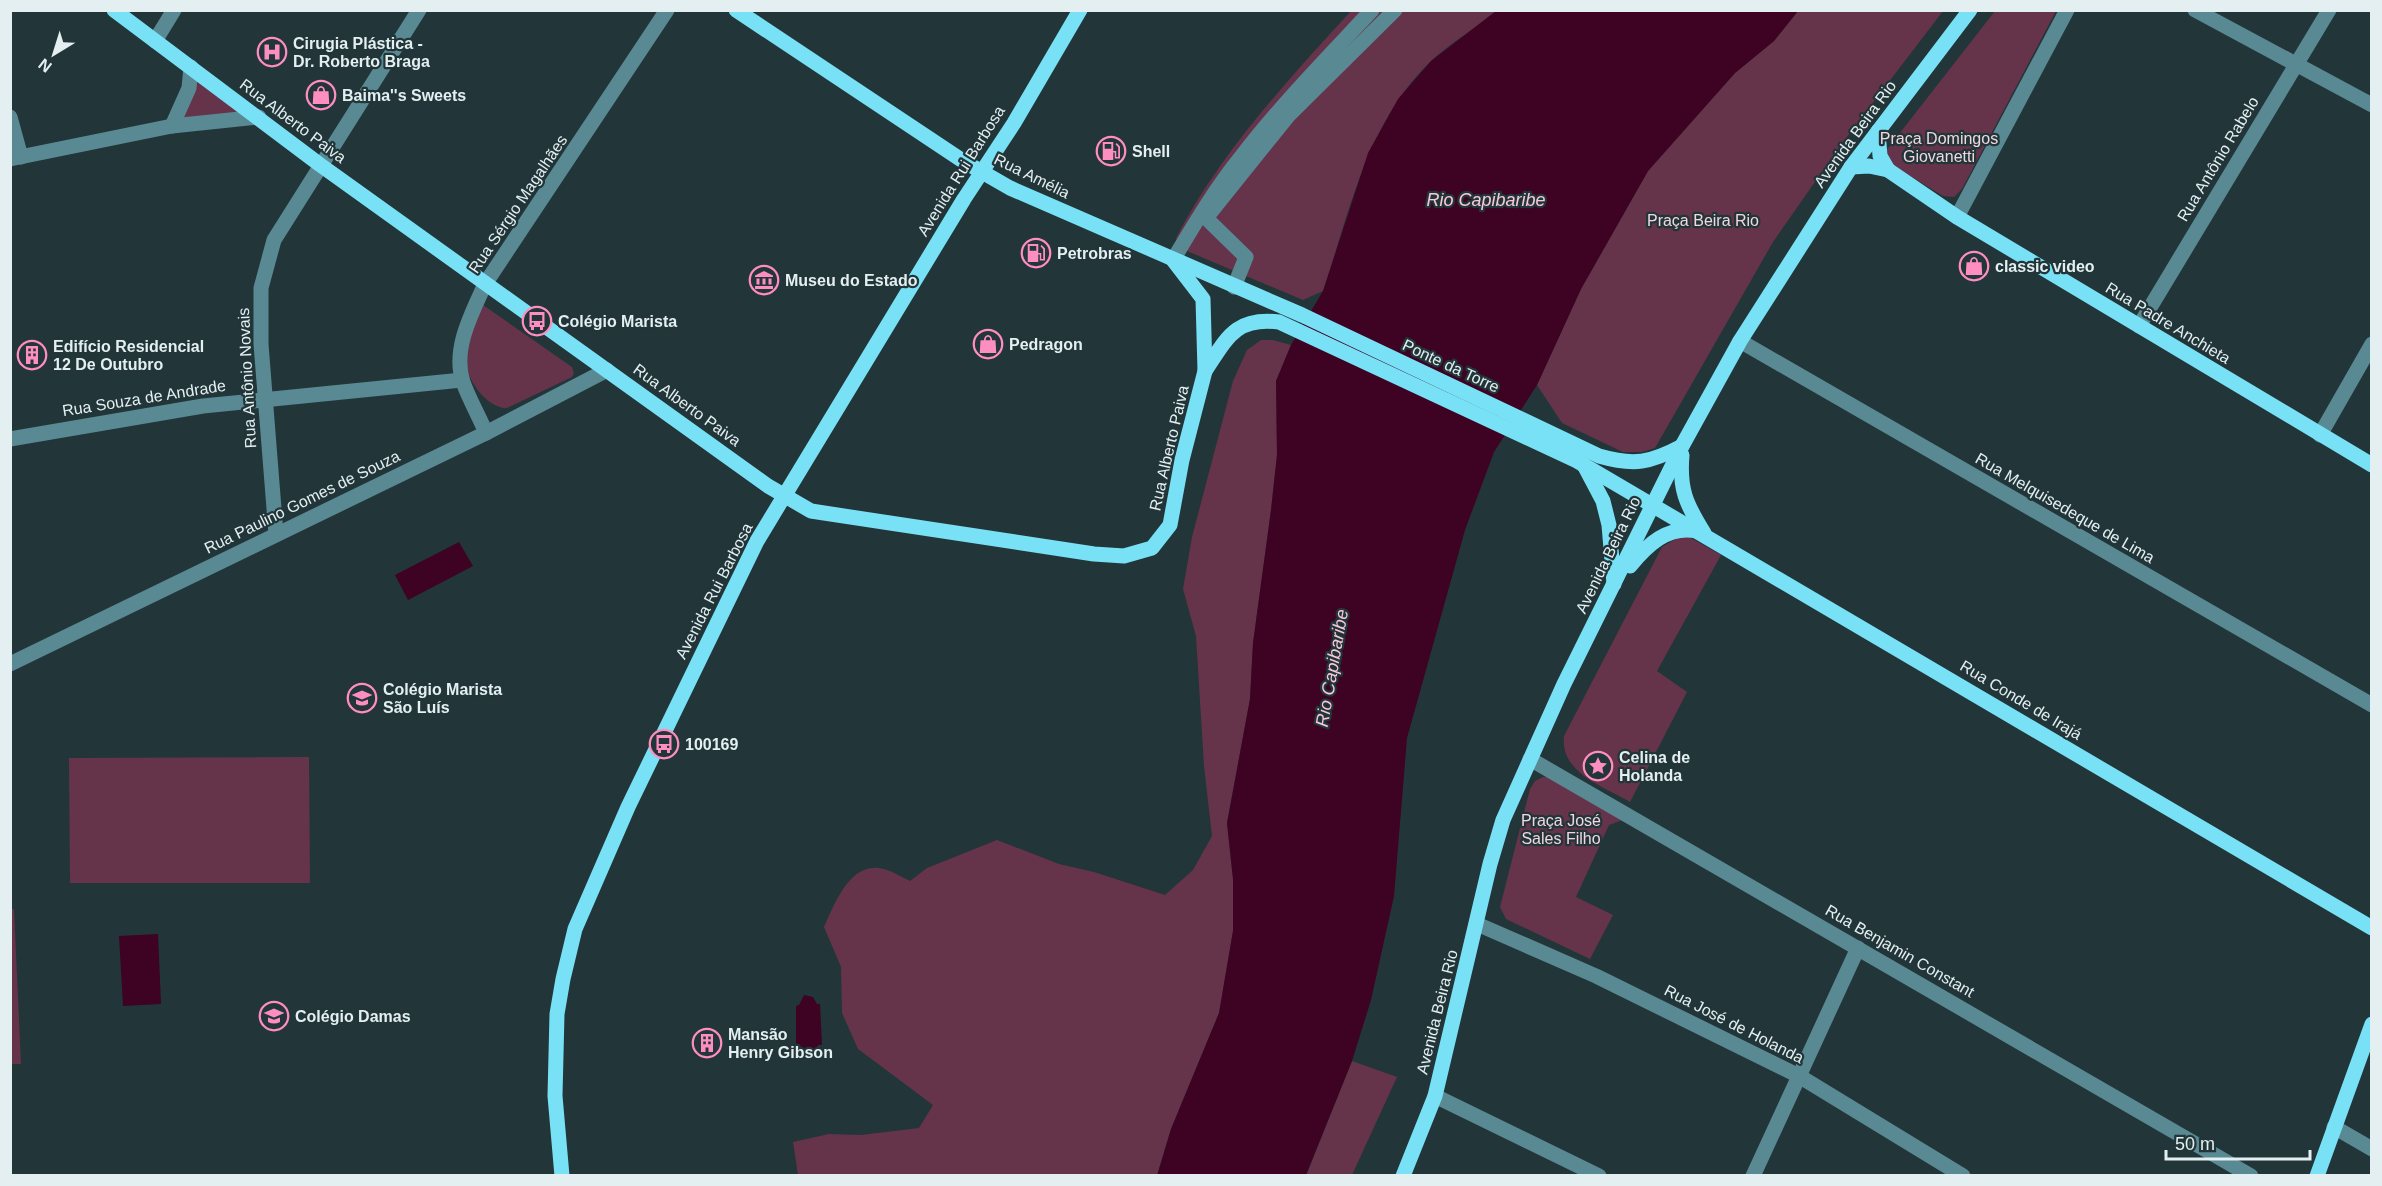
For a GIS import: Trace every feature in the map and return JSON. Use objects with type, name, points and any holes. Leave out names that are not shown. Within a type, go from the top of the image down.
[{"type":"main road","name":"Rua Alberto Paiva","points":[[114,10],[485,284],[785,497],[811,511],[1094,554],[1124,555],[1152,548],[1170,525],[1182,460],[1205,371],[1203,299],[1173,260]]},
{"type":"main road","name":"Rua Amélia","points":[[736,10],[981,172],[1010,188],[1234,287],[1299,322]]},
{"type":"main road","name":"Avenida Rui Barbosa","points":[[562,1176],[555,1096],[558,1014],[575,929],[628,807],[705,644],[757,541],[981,172],[1014,123],[1080,10]]},
{"type":"main road","name":"Avenida Beira Rio","points":[[1403,1176],[1436,1096],[1503,820],[1614,584],[1682,446],[1740,341],[1851,166],[1970,10]]},
{"type":"main road","points":[[1878,131],[1881,156],[1888,170]]},
{"type":"main road","name":"Rua Padre Anchieta","points":[[1851,166],[1869,166],[1888,170],[1957,217],[2372,465]]},
{"type":"main road","name":"Rua Alberto Paiva","points":[[1205,371],[1230,332],[1248,323],[1261,320],[1299,322]]},
{"type":"main road","name":"Ponte da Torre","points":[[1299,322],[1582,458]]},
{"type":"main road","points":[[1582,458],[1636,462],[1656,460],[1682,446]]},
{"type":"main road","points":[[1682,446],[1680,478],[1683,495],[1705,535]]},
{"type":"main road","points":[[1582,458],[1653,504]]},
{"type":"main road","points":[[1582,458],[1603,501],[1609,525],[1614,584]]},
{"type":"main road","name":"Rua Conde de Irajá","points":[[1653,504],[2372,928]]},
{"type":"main road","points":[[1614,584],[1641,552],[1663,535],[1688,529],[1705,535]]},
{"type":"main road","points":[[2317,1176],[2372,1024]]},
{"type":"street","points":[[154,41],[174,10]]},
{"type":"street","name":"Rua Antônio Novais","points":[[276,534],[264,400],[261,288],[274,240],[419,10]]},
{"type":"street","name":"Rua Sérgio Magalhães","points":[[486,433],[462,380],[463,339],[485,284],[667,10]]},
{"type":"street","points":[[1173,260],[1203,210],[1240,157],[1289,99],[1372,10]]},
{"type":"street","points":[[1234,287],[1246,257],[1206,218],[1288,116],[1395,10]]},
{"type":"street","points":[[1957,217],[2067,10]]},
{"type":"street","points":[[2195,10],[2372,105]]},
{"type":"street","name":"Rua Antônio Rabelo","points":[[2139,326],[2329,10]]},
{"type":"street","points":[[172,126],[189,88],[191,67]]},
{"type":"street","points":[[10,117],[16,158],[172,126],[259,117]]},
{"type":"street","name":"Rua Melquisedeque de Lima","points":[[1740,341],[2372,705]]},
{"type":"street","points":[[2320,435],[2372,344]]},
{"type":"street","name":"Rua Paulino Gomes de Souza","points":[[10,663],[486,433],[608,370]]},
{"type":"street","name":"Rua Souza de Andrade","points":[[10,439],[203,406],[462,380]]},
{"type":"street","name":"Rua Benjamin Constant","points":[[1530,759],[2251,1176]]},
{"type":"street","name":"Rua José de Holanda","points":[[1478,924],[1596,976],[1799,1076],[1963,1176]]},
{"type":"street","points":[[1753,1176],[1858,948]]},
{"type":"street","points":[[1436,1096],[1599,1176]]},
{"type":"street","points":[[2334,1127],[2372,1149]]},
{"type":"green space","points":[[1351,11],[1496,11],[1431,61],[1409,85],[1391,111],[1363,169],[1323,291],[1303,300],[1180,248],[1176,238],[1234,147],[1279,91]]},
{"type":"green space","name":"Praça Beira Rio","points":[[1798,11],[1943,11],[1840,146],[1773,242],[1655,448],[1642,452],[1623,452],[1562,423],[1537,385],[1581,289],[1648,171],[1735,73],[1774,41]]},
{"type":"green space","name":"Praça Domingos Giovanetti","points":[[1995,11],[2056,11],[1962,189],[1954,197],[1943,196],[1889,163],[1885,152]]},
{"type":"green space","points":[[191,66],[259,117],[172,126]]},
{"type":"green space","points":[[483,305],[572,367],[574,373],[572,377],[507,408],[499,407],[484,397],[472,382],[466,365],[469,340],[478,311]]},
{"type":"green space","points":[[1261,340],[1273,340],[1291,345],[1276,381],[1277,455],[1271,510],[1253,643],[1250,699],[1227,823],[1233,879],[1233,931],[1219,1013],[1171,1129],[1157,1175],[798,1175],[793,1142],[829,1134],[861,1135],[919,1128],[933,1105],[858,1049],[842,1013],[841,967],[824,927],[844,888],[859,872],[868,868],[879,868],[891,871],[910,881],[927,868],[997,840],[1059,864],[1094,872],[1165,895],[1193,870],[1212,836],[1204,766],[1196,636],[1183,589],[1192,537],[1233,381],[1247,350]]},
{"type":"green space","name":"Praça José Sales Filho","points":[[1684,534],[1721,555],[1657,671],[1687,692],[1630,802],[1596,784],[1576,769],[1565,749],[1564,736],[1662,547]]},
{"type":"green space","points":[[309,757],[310,883],[70,883],[69,758]]},
{"type":"green space","name":"Praça José Sales Filho","points":[[1549,777],[1625,819],[1609,825],[1576,897],[1613,915],[1590,959],[1506,919],[1500,907],[1530,789],[1535,781]]},
{"type":"green space","points":[[10,909],[14,909],[21,1064],[11,1064]]},
{"type":"green space","points":[[1352,1061],[1397,1077],[1352,1175],[1306,1176]]},
{"type":"water","name":"Rio Capibaribe","points":[[1496,11],[1798,11],[1774,41],[1735,73],[1648,171],[1581,289],[1537,385],[1494,452],[1465,530],[1407,738],[1394,896],[1371,1000],[1352,1061],[1306,1175],[1157,1176],[1171,1129],[1219,1013],[1233,931],[1233,879],[1227,823],[1250,699],[1253,643],[1271,510],[1277,455],[1276,381],[1291,345],[1323,291],[1368,153],[1398,99],[1431,61]]},
{"type":"water","points":[[459,542],[473,566],[408,600],[395,575]]},
{"type":"water","points":[[158,934],[161,1004],[123,1006],[119,936]]},
{"type":"water","points":[[804,995],[813,997],[817,1004],[820,1004],[822,1045],[818,1045],[813,1054],[804,1052],[800,1045],[796,1045],[796,1006],[799,1005]]},
{"type":"place","name":"Cirugia Plástica - Dr. Roberto Braga","points":[[272,52]]},
{"type":"place","name":"Baima''s Sweets","points":[[321,95]]},
{"type":"place","name":"Shell","points":[[1111,151]]},
{"type":"place","name":"Petrobras","points":[[1036,253]]},
{"type":"place","name":"classic video","points":[[1974,266]]},
{"type":"place","name":"Museu do Estado","points":[[764,280]]},
{"type":"place","name":"Colégio Marista","points":[[537,321]]},
{"type":"place","name":"Pedragon","points":[[988,344]]},
{"type":"place","name":"Edifício Residencial 12 De Outubro","points":[[32,355]]},
{"type":"place","name":"Colégio Marista São Luís","points":[[362,698]]},
{"type":"place","name":"100169","points":[[664,744]]},
{"type":"place","name":"Celina de Holanda","points":[[1598,766]]},
{"type":"place","name":"Colégio Damas","points":[[274,1016]]},
{"type":"place","name":"Mansão Henry Gibson","points":[[707,1043]]}]
